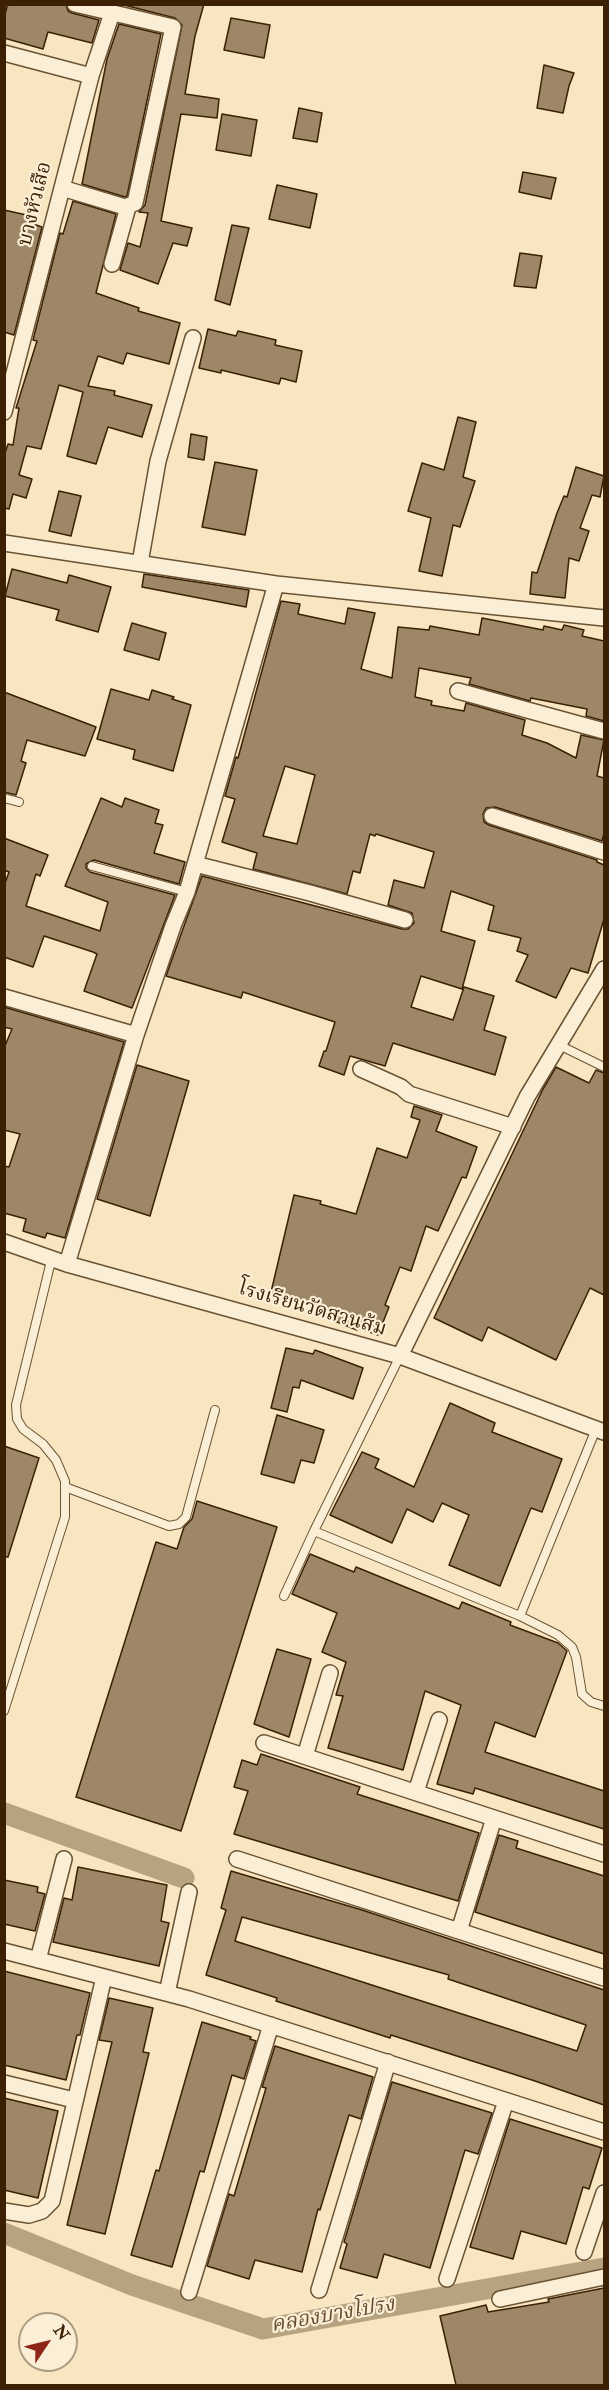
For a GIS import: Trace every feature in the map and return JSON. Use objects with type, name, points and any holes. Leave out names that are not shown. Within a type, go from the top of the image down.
[{"type":"street","points":[[75,4],[173,27],[135,203],[128,207],[112,264]]},
{"type":"street","name":"บางหัวเสือ","points":[[4,412],[91,76],[112,14]]},
{"type":"street","points":[[4,53],[91,76]]},
{"type":"street","points":[[62,188],[128,207]]},
{"type":"street","points":[[140,563],[158,460],[193,338]]},
{"type":"street","points":[[4,543],[276,584],[604,618]]},
{"type":"street","points":[[67,1264],[136,1035],[187,892],[276,584]]},
{"type":"street","points":[[458,691],[604,731]]},
{"type":"street","points":[[492,816],[604,852]]},
{"type":"street","points":[[195,864],[405,920]]},
{"type":"street","points":[[400,1356],[513,1127],[604,969]]},
{"type":"street","points":[[4,997],[136,1035]]},
{"type":"street","points":[[361,1069],[401,1087],[409,1094],[513,1127]]},
{"type":"street","name":"โรงเรียนวัดสวนส้ม","points":[[4,1242],[67,1264],[400,1356],[600,1431]]},
{"type":"street","points":[[305,1756],[330,1673]]},
{"type":"street","points":[[416,1792],[439,1720]]},
{"type":"street","points":[[264,1743],[604,1854]]},
{"type":"street","points":[[459,1931],[494,1818]]},
{"type":"street","points":[[38,1960],[64,1859]]},
{"type":"street","points":[[237,1859],[604,1978]]},
{"type":"street","points":[[168,1993],[189,1892]]},
{"type":"street","points":[[4,1951],[168,1993],[604,2132]]},
{"type":"street","points":[[4,2211],[29,2215],[42,2211],[52,2201],[104,1977]]},
{"type":"street","points":[[189,2292],[271,2025]]},
{"type":"street","points":[[320,2290],[388,2062]]},
{"type":"street","points":[[4,2083],[74,2100]]},
{"type":"street","points":[[447,2279],[506,2101]]},
{"type":"street","points":[[584,2252],[604,2193]]},
{"type":"street","points":[[500,2299],[604,2277]]},
{"type":"lane","points":[[4,798],[19,802]]},
{"type":"lane","points":[[92,866],[187,892]]},
{"type":"lane","points":[[559,1045],[604,1067]]},
{"type":"lane","points":[[4,1711],[65,1517],[65,1481],[56,1460],[43,1444],[23,1429],[17,1419],[16,1405],[52,1257]]},
{"type":"lane","points":[[284,1596],[400,1356]]},
{"type":"lane","points":[[65,1487],[169,1526],[179,1524],[186,1517],[215,1410]]},
{"type":"lane","points":[[520,1616],[600,1431]]},
{"type":"lane","points":[[314,1531],[520,1616],[558,1635],[572,1647],[582,1694],[591,1702],[604,1706]]},
{"type":"building","points":[[8,4],[66,4],[68,11],[72,13],[99,20],[92,43],[48,32],[43,49],[4,38],[4,17]]},
{"type":"building","points":[[120,4],[204,4],[195,36],[185,94],[219,99],[217,118],[181,114],[161,221],[192,228],[187,246],[173,243],[158,284],[120,270],[128,243],[140,247],[148,213],[139,212],[145,205],[182,25],[175,18]]},
{"type":"building","points":[[231,18],[270,25],[264,58],[224,50]]},
{"type":"building","points":[[119,24],[161,34],[125,197],[82,184],[107,59]]},
{"type":"building","points":[[544,65],[574,73],[563,113],[537,108]]},
{"type":"building","points":[[299,108],[322,113],[317,142],[293,138]]},
{"type":"building","points":[[222,114],[257,120],[251,156],[216,150]]},
{"type":"building","points":[[523,172],[556,178],[551,199],[519,192]]},
{"type":"building","points":[[277,185],[317,194],[310,228],[269,219]]},
{"type":"building","points":[[73,201],[116,214],[96,293],[139,308],[138,311],[180,323],[169,364],[127,353],[123,364],[98,356],[88,386],[115,391],[114,395],[152,405],[142,437],[108,427],[96,464],[67,456],[83,392],[59,385],[41,449],[27,446],[19,475],[32,479],[26,498],[13,494],[9,509],[4,508],[4,456],[8,444],[13,445],[19,408],[16,408],[37,341],[33,340],[60,233],[63,234]]},
{"type":"building","points":[[4,210],[31,216],[30,223],[42,227],[14,335],[4,332]]},
{"type":"building","points":[[232,225],[249,228],[230,305],[215,300]]},
{"type":"building","points":[[520,253],[542,256],[536,288],[514,286]]},
{"type":"building","points":[[208,329],[236,336],[238,331],[276,340],[275,345],[302,351],[296,382],[281,378],[279,384],[221,370],[221,373],[199,368]]},
{"type":"building","points":[[458,417],[476,422],[463,477],[475,481],[460,527],[453,525],[442,576],[419,571],[431,518],[408,511],[422,463],[444,470]]},
{"type":"building","points":[[191,434],[207,437],[204,460],[188,457]]},
{"type":"building","points":[[215,462],[257,470],[245,535],[202,527]]},
{"type":"building","points":[[576,467],[604,476],[600,497],[592,495],[580,528],[589,531],[579,561],[569,558],[565,598],[530,594],[532,572],[537,573],[557,513],[564,496],[567,497]]},
{"type":"building","points":[[59,491],[81,496],[71,536],[49,531]]},
{"type":"building","points":[[12,569],[67,583],[69,575],[111,587],[98,632],[56,620],[59,610],[5,596]]},
{"type":"building","points":[[144,574],[249,590],[246,607],[142,587]]},
{"type":"building","points":[[281,601],[300,604],[298,614],[345,624],[348,608],[375,613],[361,669],[392,678],[398,627],[429,630],[430,626],[479,635],[482,618],[543,630],[544,626],[562,630],[564,625],[584,630],[582,636],[604,641],[604,721],[586,716],[587,709],[531,698],[530,701],[469,684],[471,678],[419,668],[415,697],[432,701],[431,705],[464,711],[466,703],[525,720],[522,735],[547,743],[576,758],[581,735],[604,740],[597,776],[604,778],[602,841],[495,807],[486,808],[483,814],[484,822],[489,825],[597,860],[604,865],[604,919],[588,973],[571,968],[556,998],[516,981],[528,955],[517,951],[521,938],[488,930],[494,906],[451,891],[441,931],[475,941],[462,989],[421,976],[411,1007],[453,1020],[464,987],[494,996],[484,1030],[506,1037],[495,1075],[393,1043],[385,1066],[350,1056],[344,1075],[319,1066],[335,1022],[243,992],[241,998],[166,976],[202,876],[402,929],[408,929],[414,923],[412,913],[388,905],[394,880],[424,888],[434,852],[370,834],[360,873],[353,871],[347,894],[253,869],[257,853],[222,842],[235,799],[225,796],[236,757],[238,758]],"holes":[[[285,766],[315,775],[297,844],[263,836]]]},
{"type":"building","points":[[132,623],[166,633],[159,660],[124,650]]},
{"type":"building","points":[[111,689],[149,700],[152,690],[191,705],[173,771],[133,759],[135,750],[97,739]]},
{"type":"building","points":[[4,692],[96,727],[85,756],[27,740],[21,761],[26,763],[16,795],[4,792]]},
{"type":"building","points":[[101,798],[122,807],[125,798],[159,810],[155,823],[163,825],[154,853],[185,862],[179,884],[94,860],[86,864],[90,872],[175,895],[132,1008],[84,991],[97,954],[93,952],[44,936],[33,967],[4,957],[4,886],[9,872],[4,870],[4,838],[48,855],[40,876],[36,874],[26,906],[100,931],[108,902],[65,886]]},
{"type":"building","points":[[4,1007],[124,1042],[65,1238],[47,1233],[45,1238],[23,1231],[26,1219],[4,1213],[4,1166],[9,1167],[20,1134],[4,1130],[4,1048],[12,1029],[4,1027]]},
{"type":"building","points":[[137,1065],[189,1081],[150,1216],[97,1199]]},
{"type":"building","points":[[556,1067],[589,1083],[596,1070],[604,1073],[604,1295],[590,1288],[556,1360],[488,1327],[482,1341],[434,1318],[543,1089]]},
{"type":"building","points":[[414,1106],[442,1115],[436,1131],[477,1147],[466,1178],[462,1177],[438,1231],[426,1226],[411,1271],[400,1267],[385,1305],[389,1307],[378,1335],[358,1328],[357,1330],[320,1315],[323,1307],[271,1292],[294,1195],[321,1201],[320,1204],[356,1214],[377,1148],[407,1158],[420,1120],[411,1117]]},
{"type":"building","points":[[286,1348],[313,1354],[315,1350],[363,1368],[353,1399],[301,1380],[299,1388],[293,1387],[287,1412],[271,1408]]},
{"type":"building","points":[[450,1403],[495,1423],[492,1432],[562,1459],[542,1512],[531,1508],[500,1586],[449,1565],[469,1515],[442,1503],[433,1522],[407,1509],[392,1543],[330,1515],[362,1452],[379,1459],[375,1468],[414,1487]]},
{"type":"building","points":[[277,1415],[324,1430],[314,1463],[301,1460],[294,1483],[261,1474]]},
{"type":"building","points":[[4,1446],[39,1458],[8,1557],[4,1557]]},
{"type":"building","points":[[197,1501],[277,1527],[181,1831],[76,1797],[156,1542],[177,1549],[184,1527],[192,1519]]},
{"type":"building","points":[[310,1554],[354,1572],[356,1567],[459,1609],[462,1602],[511,1622],[510,1625],[558,1643],[567,1651],[535,1737],[495,1722],[485,1752],[604,1791],[604,1829],[475,1788],[473,1794],[437,1784],[461,1705],[425,1691],[403,1770],[328,1748],[343,1696],[336,1695],[346,1662],[322,1652],[337,1613],[292,1594]]},
{"type":"building","points":[[277,1649],[311,1659],[289,1737],[254,1724]]},
{"type":"building","points":[[261,1754],[360,1787],[357,1794],[479,1833],[458,1901],[234,1834],[248,1791],[234,1787],[242,1760],[257,1765]]},
{"type":"building","points":[[499,1835],[518,1841],[516,1848],[604,1876],[604,1954],[475,1912]]},
{"type":"building","points":[[78,1867],[167,1885],[161,1921],[169,1923],[159,1966],[53,1942],[64,1898],[72,1900]]},
{"type":"building","points":[[231,1871],[362,1910],[604,1990],[604,2105],[391,2035],[390,2038],[276,2001],[277,1998],[206,1975],[226,1910],[221,1908]],"holes":[[[242,1917],[449,1975],[448,1979],[586,2025],[577,2051],[235,1941]]]},
{"type":"building","points":[[4,1880],[38,1887],[37,1892],[45,1894],[35,1931],[4,1924]]},
{"type":"building","points":[[4,1971],[90,1993],[66,2080],[4,2065]]},
{"type":"building","points":[[109,1998],[153,2008],[143,2052],[149,2053],[105,2234],[67,2225],[112,2042],[99,2040]]},
{"type":"building","points":[[202,2022],[251,2037],[250,2039],[256,2041],[244,2079],[232,2075],[204,2172],[200,2171],[172,2267],[131,2255],[156,2170],[159,2171]]},
{"type":"building","points":[[275,2046],[373,2077],[361,2119],[349,2115],[320,2210],[318,2209],[302,2272],[255,2260],[249,2279],[207,2266],[229,2194],[234,2196],[266,2088],[262,2087]]},
{"type":"building","points":[[392,2082],[492,2113],[478,2154],[465,2150],[430,2268],[384,2254],[377,2278],[340,2268],[347,2244],[344,2242]]},
{"type":"building","points":[[4,2098],[58,2111],[38,2198],[4,2190]]},
{"type":"building","points":[[510,2119],[602,2148],[589,2189],[583,2187],[566,2244],[521,2231],[513,2259],[470,2247]]},
{"type":"building","points":[[604,2288],[604,2385],[456,2385],[440,2316],[486,2305],[488,2312],[549,2302],[548,2299]]},
{"type":"waterway","points":[[4,1813],[184,1878]]},
{"type":"waterway","name":"คลองบางโปรง","points":[[4,2233],[132,2285],[263,2329],[604,2268]]}]
